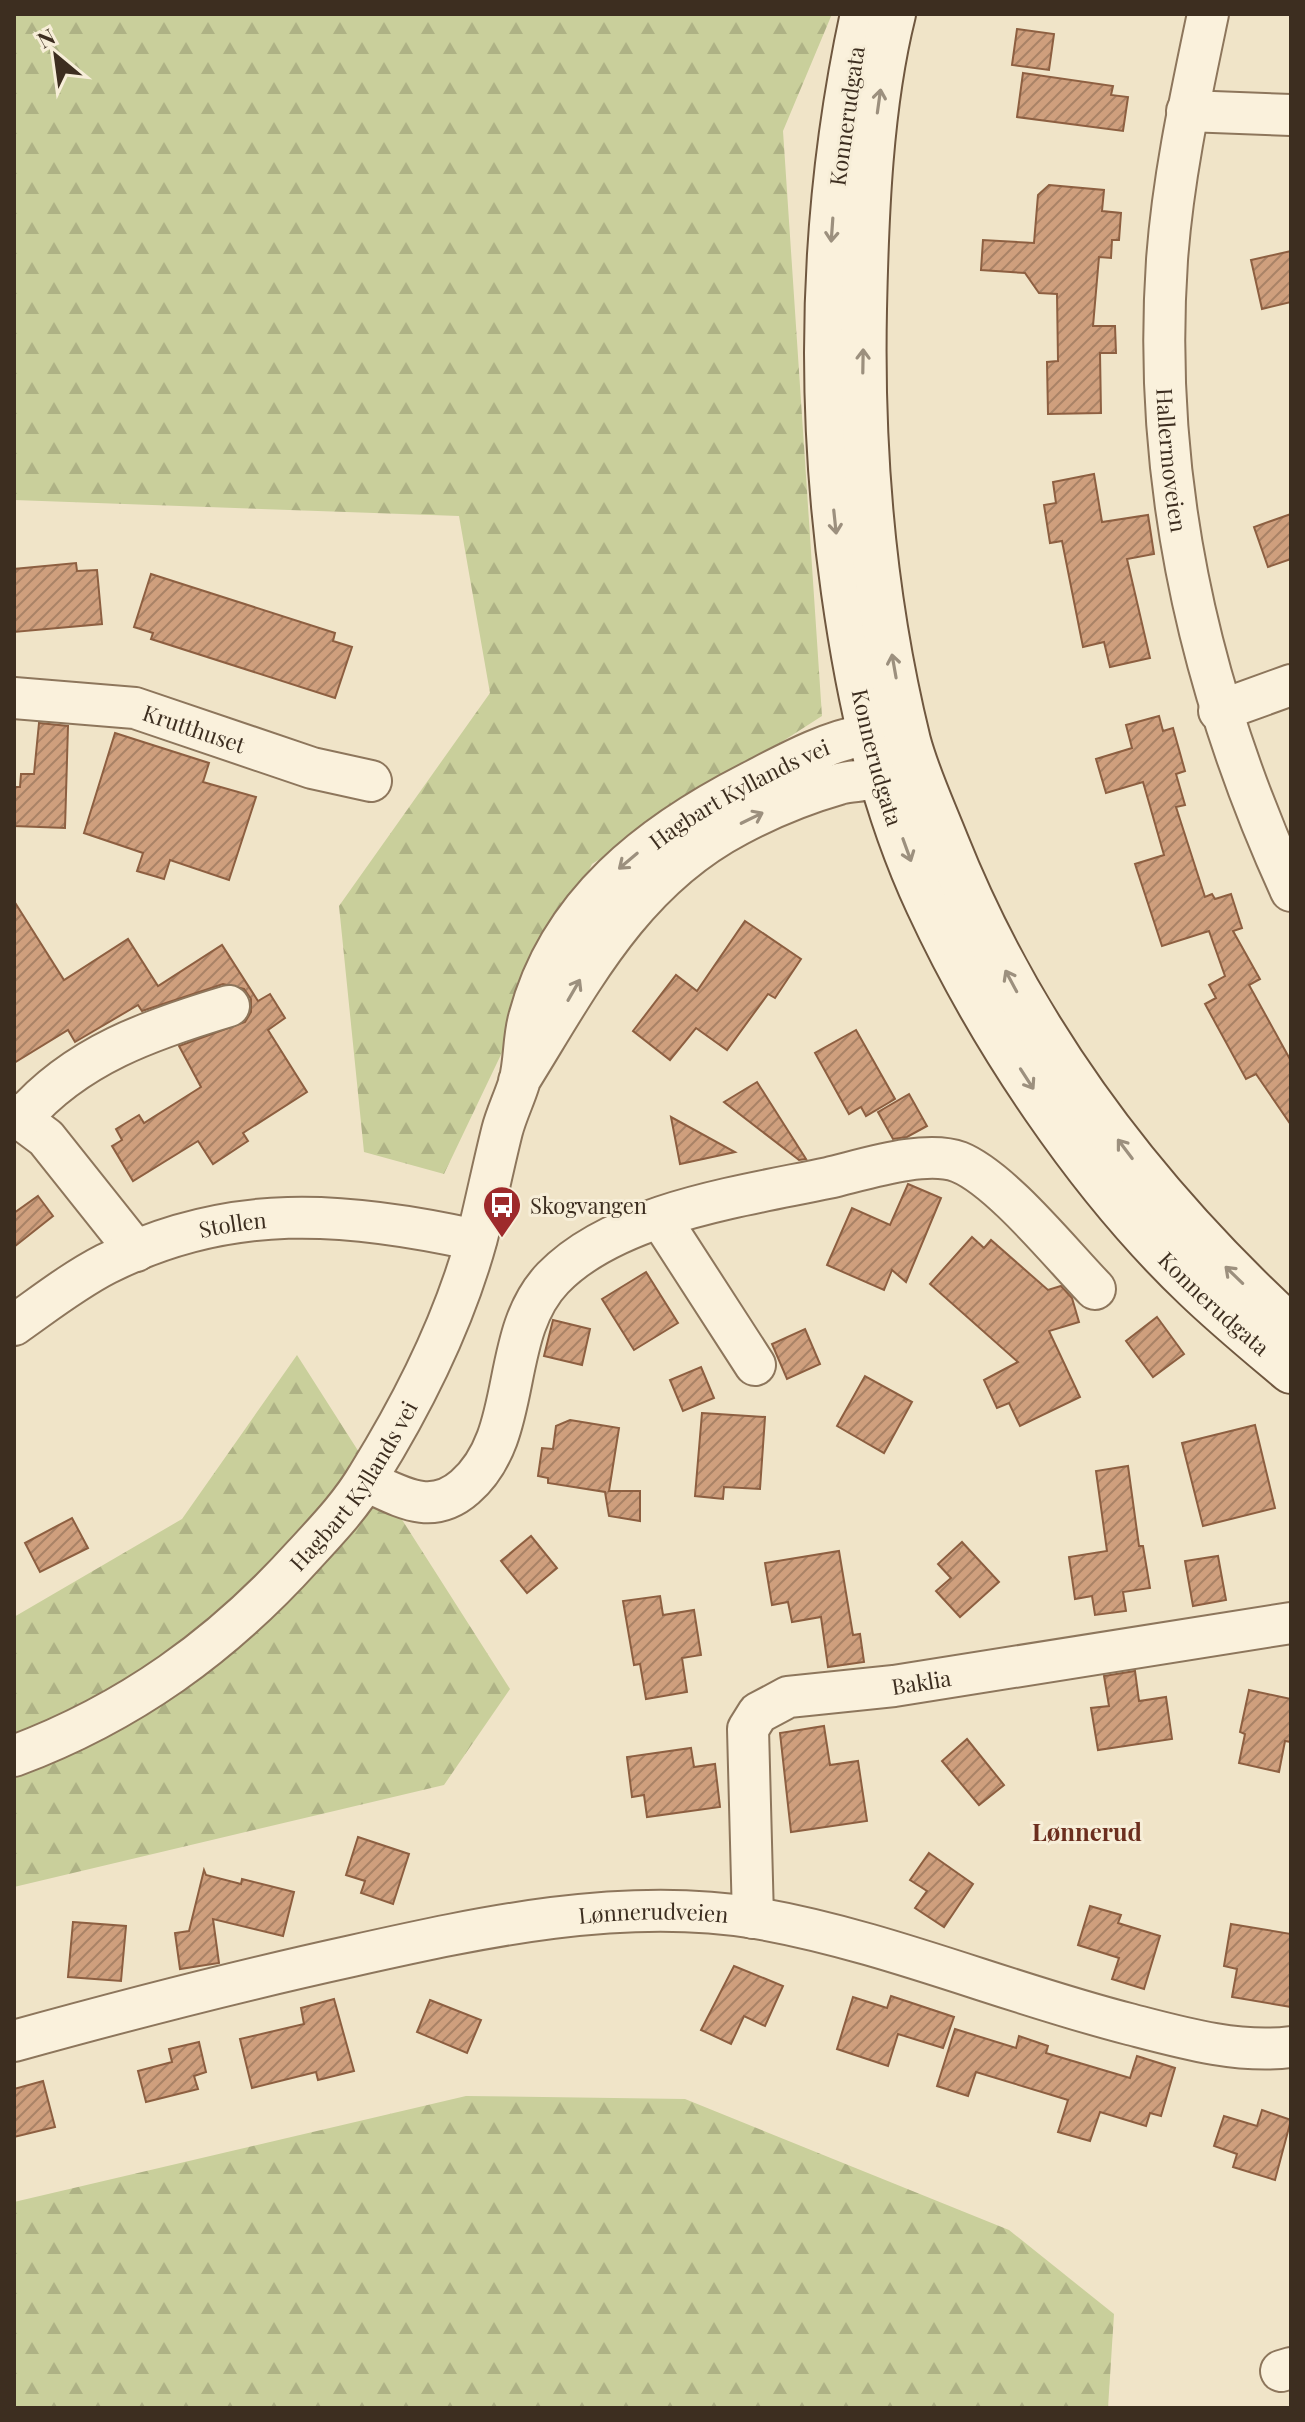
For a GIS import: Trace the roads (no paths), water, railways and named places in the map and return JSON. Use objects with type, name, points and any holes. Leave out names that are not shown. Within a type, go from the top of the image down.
[{"type":"main road","name":"Konnerudgata","points":[[863,14],[847,86],[834,203],[825,397],[839,558],[889,739],[1030,1017],[1083,1094],[1167,1205],[1212,1254],[1291,1328]]},
{"type":"main road","name":"Konnerudgata","points":[[893,14],[873,148],[868,209],[863,439],[889,739],[880,777],[926,901],[988,1017],[1031,1087],[1091,1167],[1184,1275],[1291,1371]]},
{"type":"street","name":"Hallermoveien","points":[[1208,14],[1187,111],[1167,260],[1168,412],[1174,505],[1219,711],[1264,831],[1291,891]]},
{"type":"street","points":[[1187,111],[1291,115]]},
{"type":"street","points":[[1219,711],[1291,685]]},
{"type":"street","name":"Krutthuset","points":[[14,698],[135,708],[312,768],[371,781]]},
{"type":"street","name":"Hagbart Kyllands vei","points":[[14,1756],[106,1717],[172,1677],[247,1616],[333,1523],[366,1481],[421,1381],[455,1305],[476,1240],[503,1127],[519,1081],[529,1018],[556,949],[586,904],[619,867],[662,832],[718,799],[778,768],[889,739]]},
{"type":"street","name":"Hagbart Kyllands vei","points":[[519,1081],[612,932],[648,892],[685,858],[735,827],[793,799],[842,783],[880,777]]},
{"type":"street","points":[[136,1251],[62,1157],[18,1116],[98,1055],[229,1006]]},
{"type":"street","points":[[366,1481],[414,1503],[448,1499],[466,1487],[494,1444],[524,1327],[553,1279],[606,1241],[660,1218],[727,1198],[888,1164],[919,1159],[955,1160],[982,1173],[1095,1289]]},
{"type":"street","name":"Stollen","points":[[14,1325],[78,1280],[136,1251],[223,1222],[270,1218],[358,1219],[476,1240]]},
{"type":"street","points":[[660,1218],[755,1365]]},
{"type":"street","name":"Baklia","points":[[753,1918],[748,1729],[758,1713],[770,1703],[788,1697],[910,1684],[1291,1623]]},
{"type":"street","name":"Lønnerudveien","points":[[14,2041],[286,1970],[500,1925],[659,1912],[753,1918],[819,1932],[1046,2002],[1179,2037],[1236,2045],[1291,2047]]},
{"type":"place","name":"Skogvangen","points":[[502,1239]]},
{"type":"district","name":"Lønnerud","points":[[1087,1831]]}]
